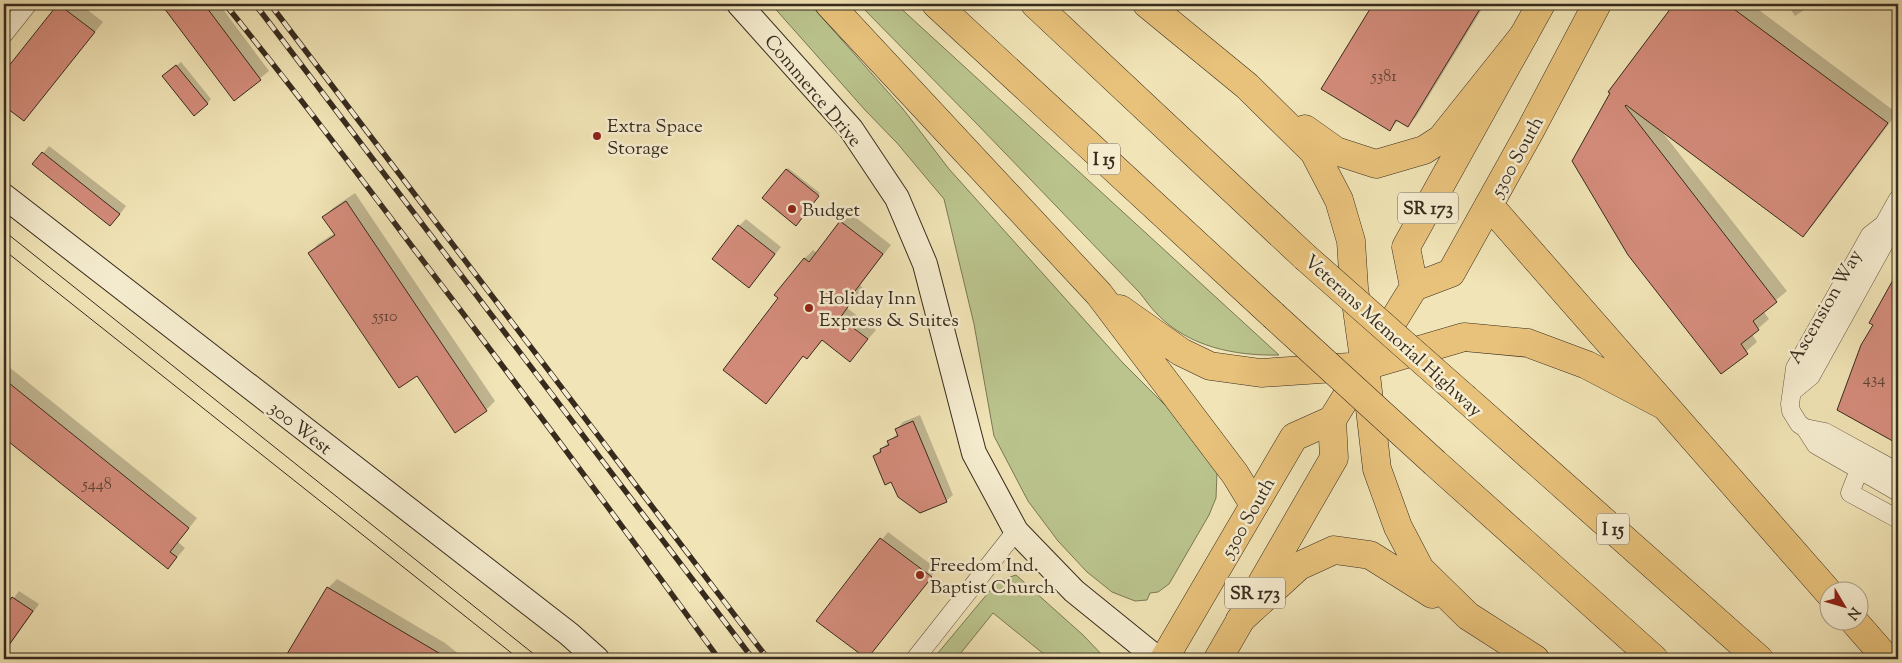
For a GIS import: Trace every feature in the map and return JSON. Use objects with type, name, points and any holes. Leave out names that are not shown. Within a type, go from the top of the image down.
[{"type":"main road","points":[[829,4],[1099,294],[1235,474],[1254,505]]},
{"type":"main road","name":"I 15","points":[[936,4],[1272,315],[1654,659]]},
{"type":"main road","name":"Veterans Memorial Highway","points":[[1035,4],[1305,257],[1759,659]]},
{"type":"main road","points":[[1147,4],[1247,86],[1336,151],[1376,164],[1424,150],[1441,139],[1524,35]]},
{"type":"main road","name":"SR 173","points":[[1414,287],[1406,247],[1541,4]]},
{"type":"main road","name":"5300 South","points":[[1414,287],[1451,273],[1597,4]]},
{"type":"main road","points":[[1247,86],[1314,152],[1340,200],[1351,241],[1354,288],[1377,469],[1398,527],[1420,569],[1468,616]]},
{"type":"main road","points":[[1489,205],[1820,583]]},
{"type":"main road","points":[[1332,420],[1414,287]]},
{"type":"main road","points":[[1099,294],[1181,352],[1210,366],[1261,373],[1365,366],[1464,336],[1528,343],[1587,365],[1666,406]]},
{"type":"main road","name":"SR 173","points":[[1218,659],[1334,458],[1332,420]]},
{"type":"main road","name":"5300 South","points":[[1164,659],[1294,437],[1332,420]]},
{"type":"main road","points":[[1240,620],[1299,566],[1334,550],[1370,555],[1535,659]]},
{"type":"main road","points":[[1861,630],[1887,659]]},
{"type":"street","points":[[4,34],[28,4]]},
{"type":"street","name":"Commerce Drive","points":[[739,4],[851,129],[897,198],[925,264],[974,453],[1016,531],[1074,591],[1158,659]]},
{"type":"street","name":"300 West","points":[[4,196],[570,634],[597,659]]},
{"type":"street","name":"Ascension Way","points":[[1898,198],[1884,224],[1870,234],[1795,368],[1791,411],[1816,445],[1898,492]]},
{"type":"street","points":[[1805,428],[1825,432],[1898,472]]},
{"type":"street","points":[[1859,470],[1850,493],[1898,519]]},
{"type":"street","points":[[915,659],[1016,531]]},
{"type":"green space","points":[[771,4],[810,4],[903,109],[949,169],[1123,363],[1197,437],[1220,472],[1217,473],[1216,498],[1209,515],[1169,584],[1158,592],[1150,593],[1147,600],[1135,601],[1112,592],[1087,572],[1058,541],[1028,501],[994,436],[974,324],[944,199],[897,143],[865,110]]},
{"type":"green space","points":[[859,4],[896,4],[1279,355],[1246,354],[1214,347],[1198,342],[1170,325],[1152,309],[1139,292]]},
{"type":"green space","points":[[1016,575],[1083,635],[1106,659],[1050,659],[993,613],[956,659],[933,659],[998,581]]},
{"type":"building","points":[[58,4],[95,32],[24,121],[4,106],[4,72]]},
{"type":"building","points":[[161,4],[204,4],[261,80],[234,101]]},
{"type":"building","points":[[1373,4],[1483,4],[1408,127],[1396,120],[1390,131],[1321,89]]},
{"type":"building","points":[[1674,4],[1727,4],[1888,123],[1803,237],[1625,106],[1777,302],[1753,321],[1759,330],[1741,344],[1748,354],[1721,374],[1628,255],[1572,161],[1610,93],[1608,92]]},
{"type":"building","points":[[176,65],[208,104],[194,116],[162,76]]},
{"type":"building","points":[[42,152],[120,214],[110,226],[32,164]]},
{"type":"building","name":"Budget","points":[[786,169],[819,196],[796,226],[762,198]]},
{"type":"building","points":[[346,201],[487,411],[455,433],[417,376],[399,388],[308,253],[335,235],[322,217]]},
{"type":"building","name":"Holiday Inn Express & Suites","points":[[840,221],[883,254],[852,295],[855,297],[840,318],[868,339],[850,362],[822,340],[807,359],[803,356],[766,404],[723,370],[778,298],[774,295],[804,258],[809,262]]},
{"type":"building","points":[[738,225],[775,254],[749,288],[712,259]]},
{"type":"building","points":[[1898,271],[1898,444],[1837,410],[1861,345],[1873,325],[1869,323]]},
{"type":"building","points":[[4,379],[189,528],[170,552],[177,557],[168,569],[4,438]]},
{"type":"building","points":[[913,421],[947,502],[920,513],[898,497],[891,482],[885,485],[873,456],[881,452],[880,449],[889,445],[887,441],[898,436],[895,429]]},
{"type":"building","points":[[880,538],[932,577],[867,659],[816,621]]},
{"type":"building","points":[[327,587],[449,659],[284,659]]},
{"type":"building","points":[[12,597],[33,611],[4,652],[4,608]]},
{"type":"tram line","points":[[4,231],[540,659]]},
{"type":"tram line","points":[[4,250],[519,659]]},
{"type":"railway","points":[[225,4],[321,125],[606,504],[719,659]]},
{"type":"railway","points":[[255,4],[753,659]]},
{"type":"railway","points":[[270,4],[768,659]]},
{"type":"place","name":"Extra Space Storage","points":[[597,136]]},
{"type":"place","name":"Budget","points":[[792,209]]},
{"type":"place","name":"Holiday Inn Express & Suites","points":[[809,308]]},
{"type":"place","name":"Freedom Ind. Baptist Church","points":[[920,575]]}]
